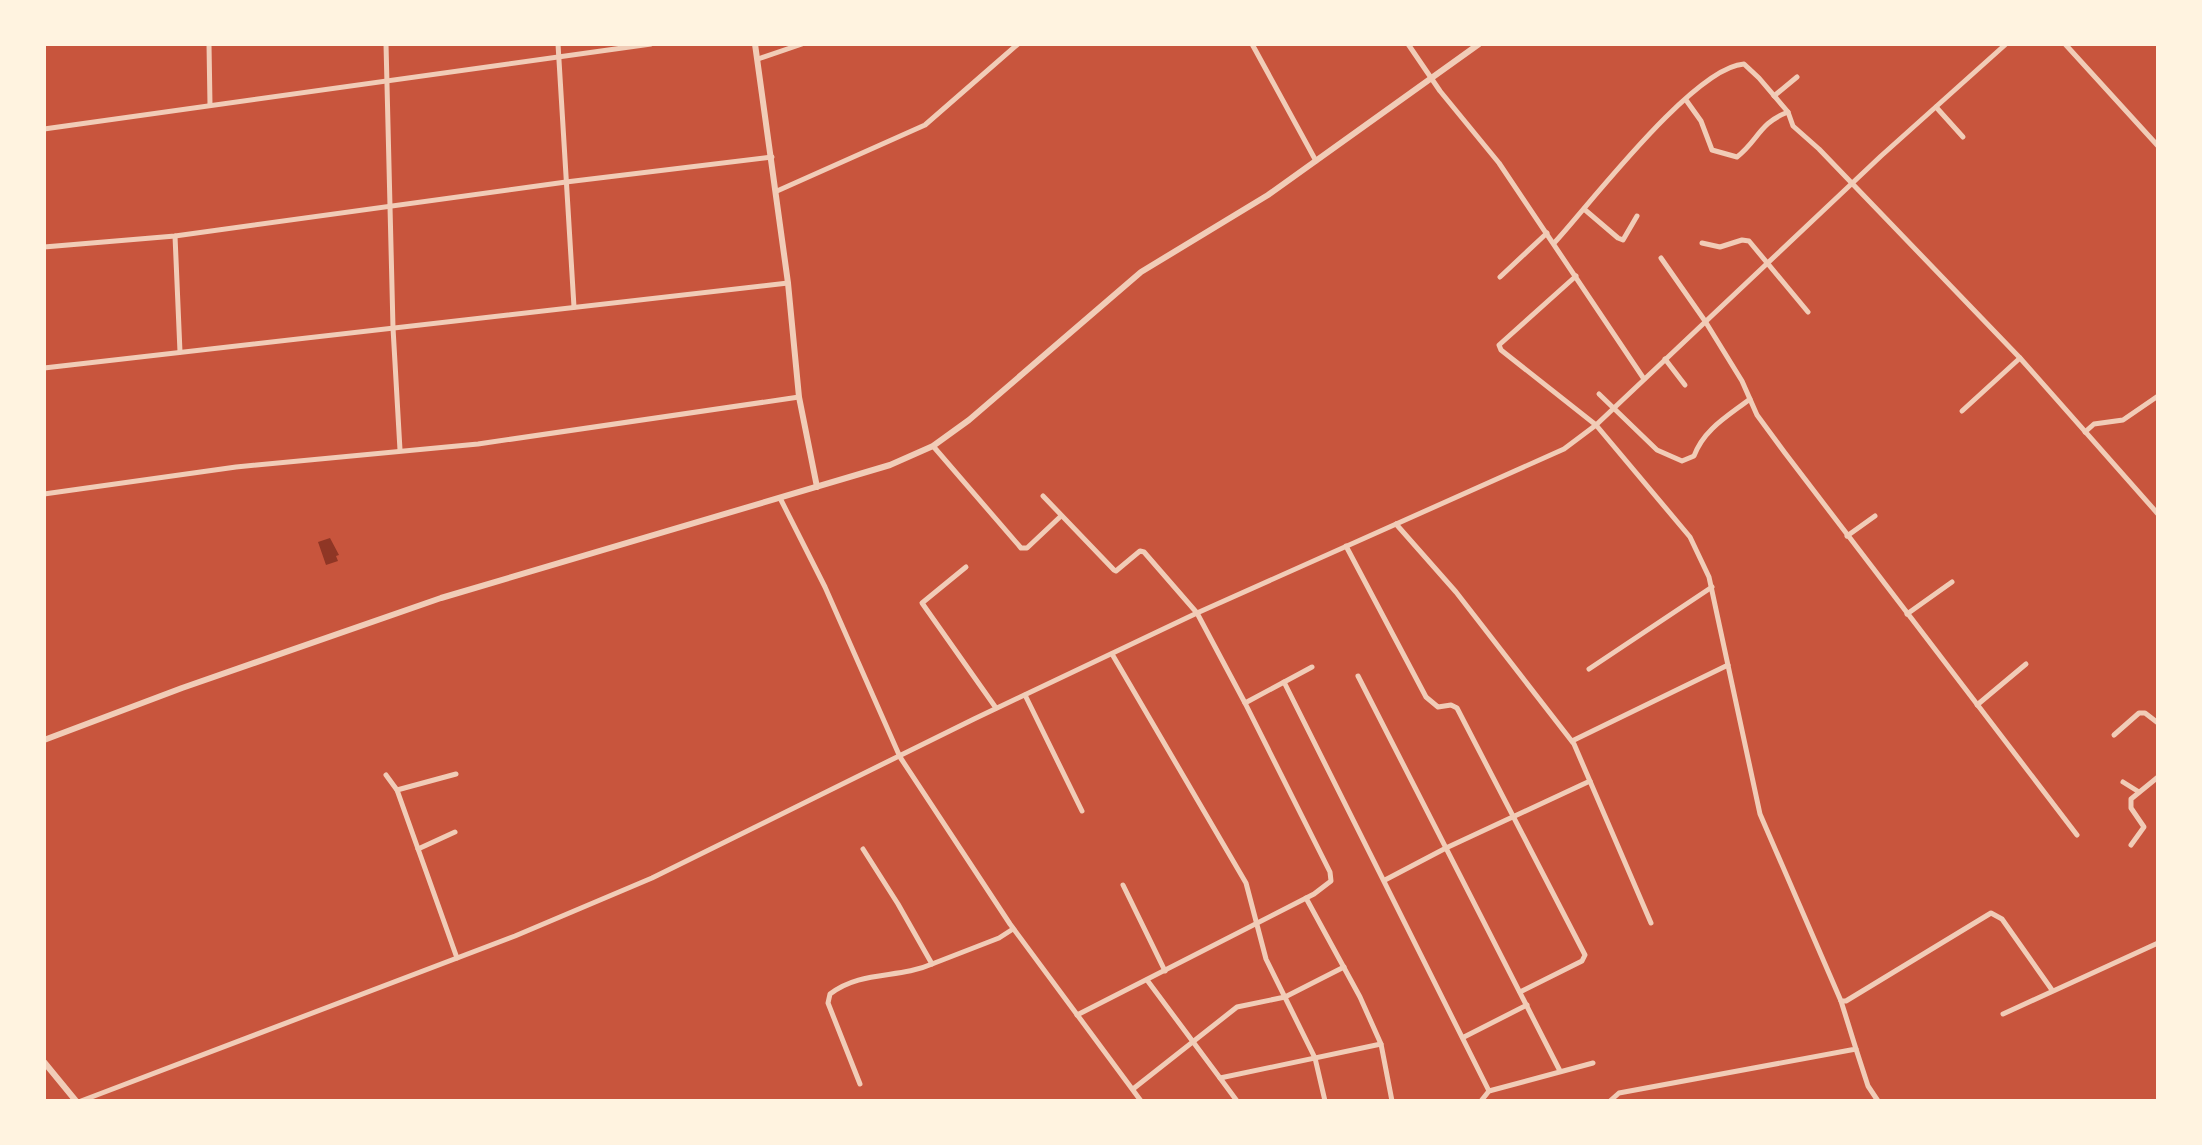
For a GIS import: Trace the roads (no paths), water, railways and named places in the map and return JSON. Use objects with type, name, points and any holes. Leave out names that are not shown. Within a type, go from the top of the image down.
[{"type":"street","points":[[209,44],[210,105]]},
{"type":"street","points":[[386,44],[393,328],[400,450]]},
{"type":"street","points":[[558,44],[574,307]]},
{"type":"street","points":[[44,129],[651,44]]},
{"type":"street","points":[[755,44],[777,191],[799,397],[817,487]]},
{"type":"street","points":[[758,59],[802,44]]},
{"type":"street","points":[[777,191],[925,125],[1018,44]]},
{"type":"street","points":[[1252,44],[1316,161]]},
{"type":"street","points":[[1408,44],[1555,242],[1644,379]]},
{"type":"street","points":[[44,740],[182,688],[441,598],[890,465],[933,446],[969,420],[1141,272],[1268,195],[1479,44]]},
{"type":"street","points":[[44,1062],[79,1101],[457,958],[652,878],[996,708],[1197,613],[1564,449],[1596,425],[1768,261],[2006,44]]},
{"type":"street","points":[[2065,44],[2158,146]]},
{"type":"street","points":[[1555,242],[1627,155],[1686,100],[1708,82],[1741,64],[1749,67],[1788,112],[1793,126],[2020,358],[2158,514]]},
{"type":"street","points":[[1774,96],[1797,77]]},
{"type":"street","points":[[1686,100],[1701,121],[1712,150],[1737,157],[1762,126],[1788,112]]},
{"type":"street","points":[[1936,107],[1963,137]]},
{"type":"street","points":[[44,247],[175,236],[772,157]]},
{"type":"street","points":[[1584,209],[1623,240],[1637,216]]},
{"type":"street","points":[[1500,277],[1547,233]]},
{"type":"street","points":[[175,236],[180,352]]},
{"type":"street","points":[[1702,243],[1720,247],[1738,240],[1749,241],[1808,312]]},
{"type":"street","points":[[1661,258],[1696,313],[1705,321],[1757,415],[2077,835]]},
{"type":"street","points":[[1576,276],[1499,345],[1501,350],[1596,425],[1690,537],[1712,587],[1760,814],[1841,1001],[1868,1086],[1878,1101]]},
{"type":"street","points":[[44,368],[788,283]]},
{"type":"street","points":[[1962,411],[2020,358]]},
{"type":"street","points":[[1665,359],[1685,385]]},
{"type":"street","points":[[1599,394],[1657,450],[1682,461],[1694,456],[1709,430],[1750,399]]},
{"type":"street","points":[[2085,432],[2094,424],[2123,420],[2158,396]]},
{"type":"street","points":[[44,494],[236,467],[478,444],[799,397]]},
{"type":"street","points":[[933,446],[1021,548],[1027,548],[1061,516]]},
{"type":"street","points":[[1043,496],[1114,570],[1137,553],[1144,552],[1197,613],[1330,872],[1331,881],[1306,898],[1077,1015]]},
{"type":"street","points":[[780,498],[825,587],[900,757],[1013,929],[1141,1101]]},
{"type":"street","points":[[1847,536],[1875,516]]},
{"type":"street","points":[[1396,524],[1456,592],[1572,741],[1651,923]]},
{"type":"street","points":[[1346,546],[1426,697],[1438,707],[1451,705],[1457,708],[1585,955],[1582,961],[1520,992]]},
{"type":"street","points":[[966,567],[922,603],[996,708]]},
{"type":"street","points":[[1907,614],[1952,582]]},
{"type":"street","points":[[1589,669],[1712,587]]},
{"type":"street","points":[[1112,654],[1246,883],[1266,959],[1315,1058],[1325,1101]]},
{"type":"street","points":[[1977,705],[2026,664]]},
{"type":"street","points":[[1572,741],[1728,665]]},
{"type":"street","points":[[1245,703],[1312,667]]},
{"type":"street","points":[[1358,676],[1560,1071]]},
{"type":"street","points":[[1284,682],[1489,1091]]},
{"type":"street","points":[[1025,695],[1082,811]]},
{"type":"street","points":[[2114,735],[2139,713],[2145,713],[2158,723]]},
{"type":"street","points":[[397,790],[456,774]]},
{"type":"street","points":[[386,775],[397,790],[457,958]]},
{"type":"street","points":[[2131,845],[2144,827],[2130,804],[2158,777]]},
{"type":"street","points":[[1385,880],[1590,781]]},
{"type":"street","points":[[2123,782],[2140,792]]},
{"type":"street","points":[[418,849],[455,832]]},
{"type":"street","points":[[863,849],[932,964]]},
{"type":"street","points":[[1123,885],[1165,971]]},
{"type":"street","points":[[1306,898],[1381,1044],[1392,1101]]},
{"type":"street","points":[[1841,1001],[1846,1001],[1991,913],[2002,919],[2052,990]]},
{"type":"street","points":[[860,1084],[828,1003],[830,994],[863,977],[907,972],[932,964],[999,938],[1013,929]]},
{"type":"street","points":[[2003,1014],[2158,943]]},
{"type":"street","points":[[1133,1089],[1237,1007],[1285,997],[1344,967]]},
{"type":"street","points":[[1147,980],[1237,1101]]},
{"type":"street","points":[[1464,1037],[1527,1005]]},
{"type":"street","points":[[1220,1078],[1381,1044]]},
{"type":"street","points":[[1610,1101],[1619,1093],[1856,1049]]},
{"type":"street","points":[[1481,1101],[1489,1091],[1593,1063]]}]
